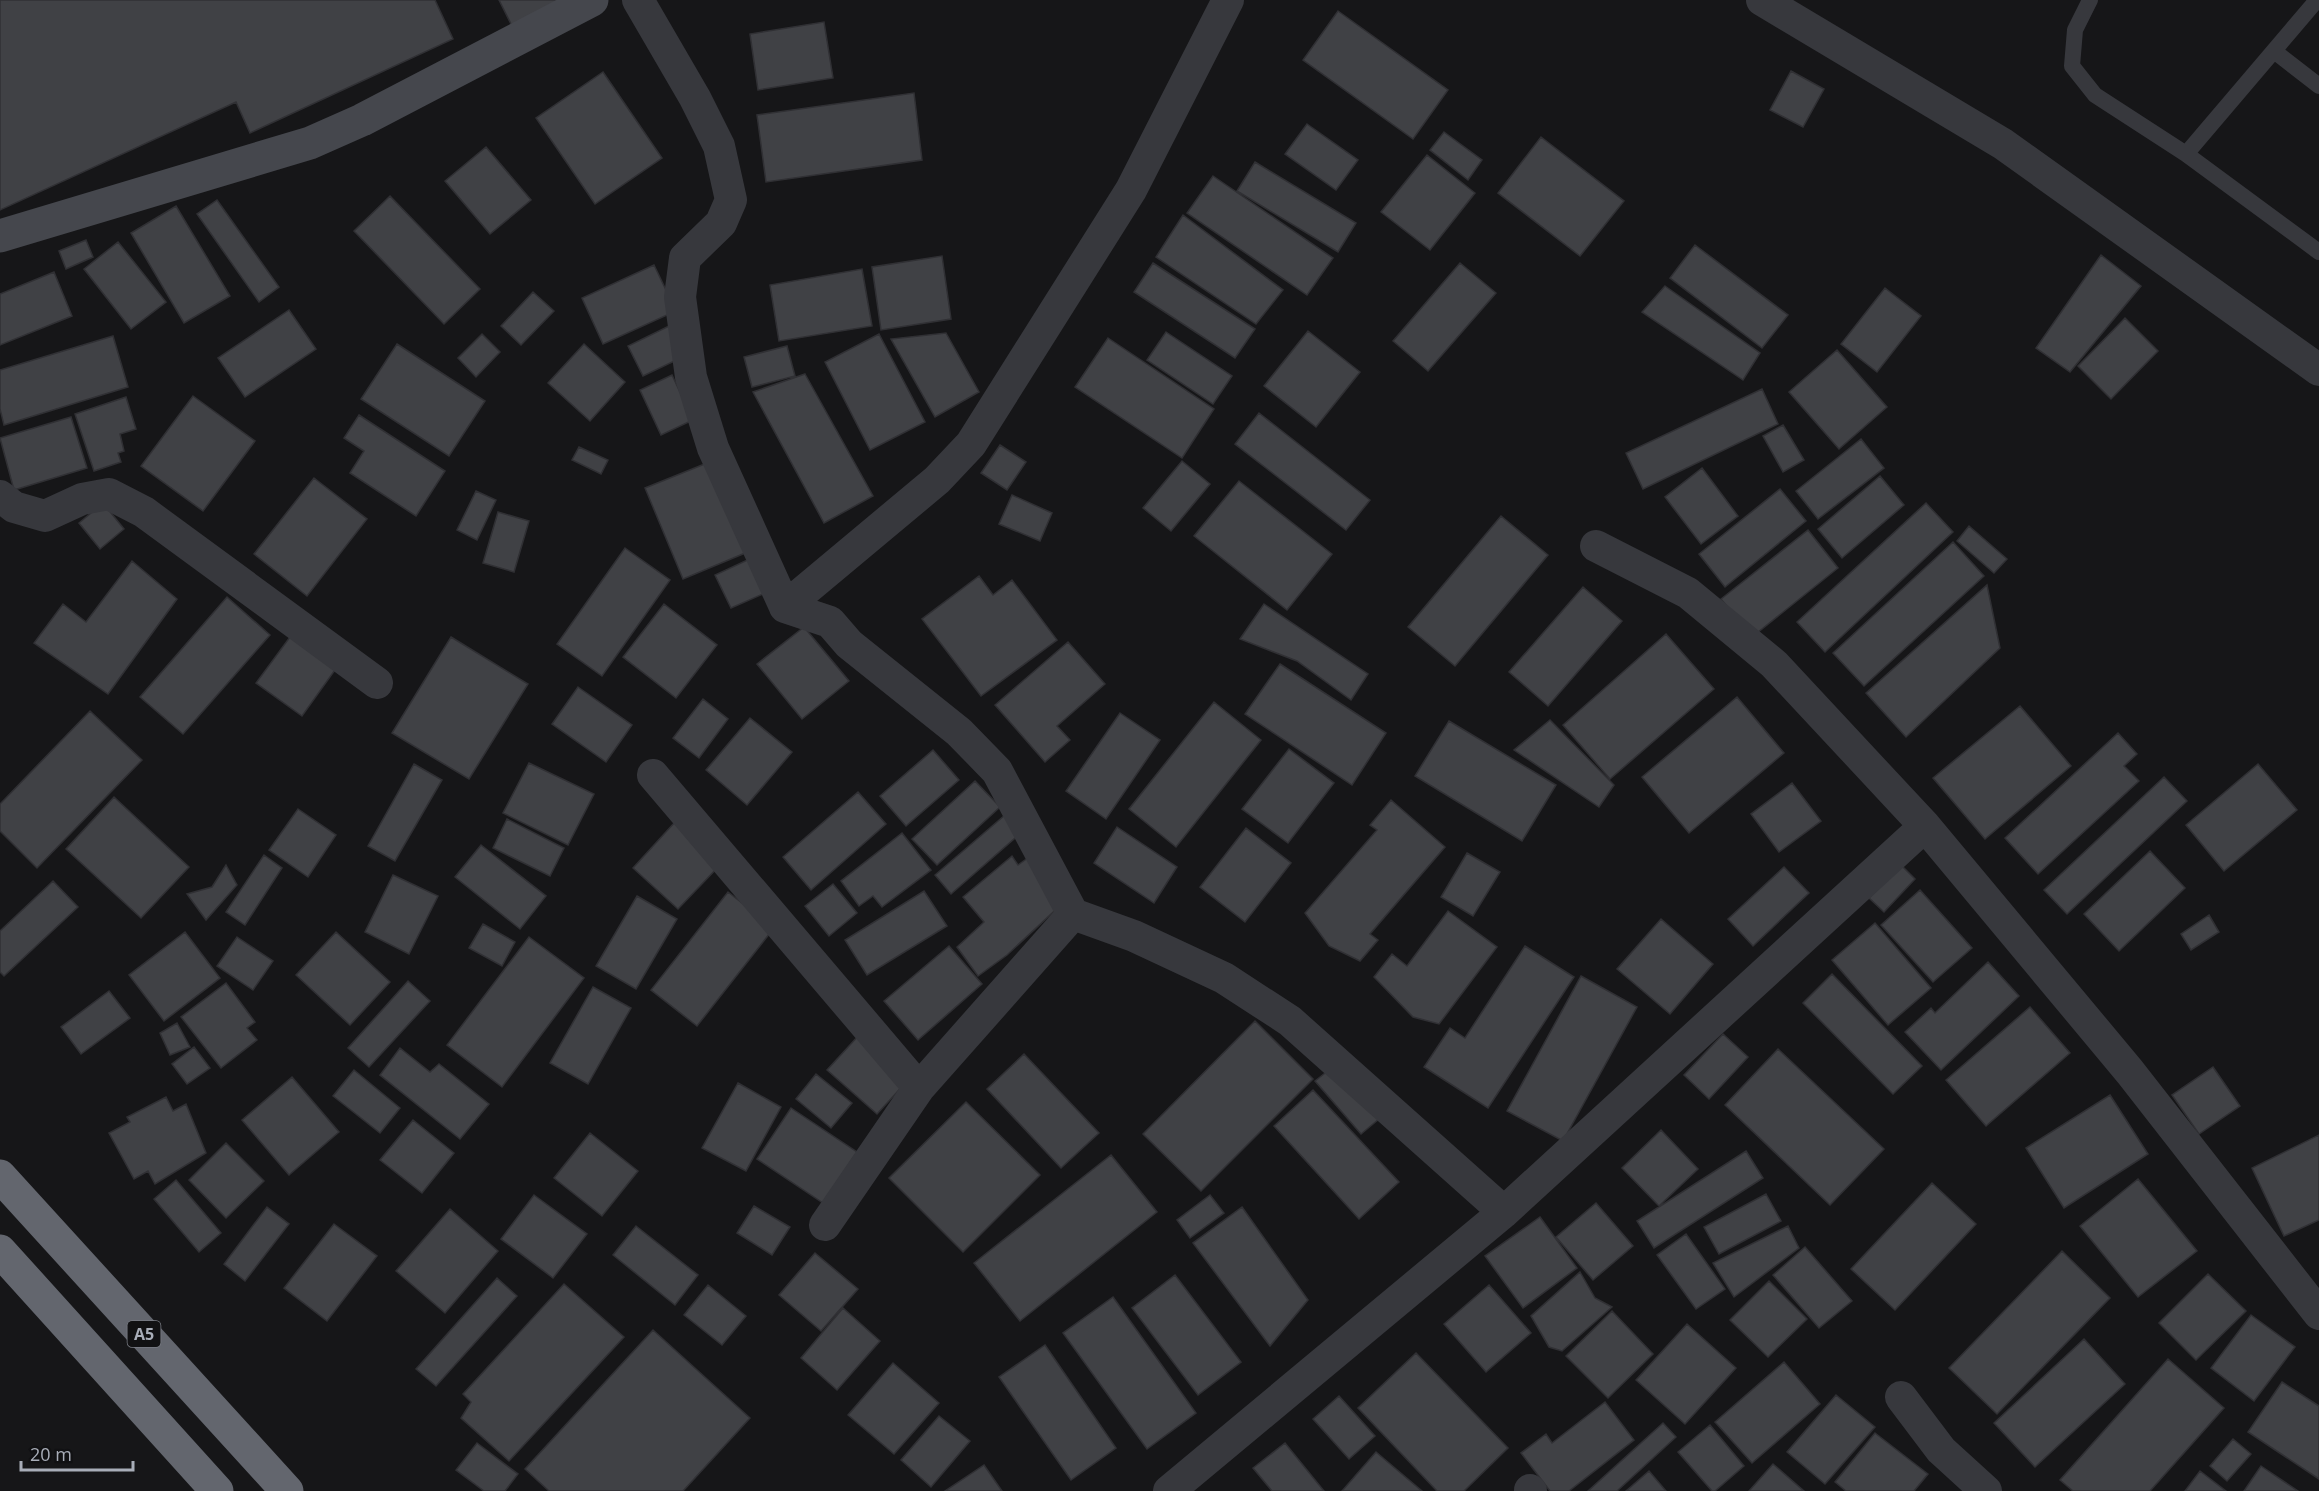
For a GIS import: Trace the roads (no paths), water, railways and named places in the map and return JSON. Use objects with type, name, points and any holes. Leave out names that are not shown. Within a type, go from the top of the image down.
[{"type":"highway","name":"A5","points":[[0,1176],[287,1491]]},
{"type":"highway","points":[[0,1251],[217,1491]]},
{"type":"main road","points":[[0,236],[310,143],[362,120],[592,0]]},
{"type":"street","points":[[638,0],[695,98],[719,146],[731,200],[721,223],[685,258],[680,297],[691,377],[713,448],[785,607],[830,622],[849,644],[959,732],[997,771],[1073,914],[1134,936],[1224,978],[1290,1021],[1504,1212]]},
{"type":"street","points":[[785,607],[937,480],[971,444],[1131,190],[1228,0]]},
{"type":"street","points":[[1762,0],[2003,144],[2319,370]]},
{"type":"street","points":[[0,496],[14,507],[45,516],[82,499],[109,494],[144,513],[377,682]]},
{"type":"street","points":[[1596,546],[1689,593],[1774,664],[1925,826],[2130,1072],[2319,1314]]},
{"type":"street","points":[[654,775],[919,1088]]},
{"type":"street","points":[[1169,1491],[1504,1212],[1925,826]]},
{"type":"street","points":[[825,1225],[919,1088],[1073,914]]},
{"type":"street","points":[[1901,1397],[1941,1450],[1986,1491]]},
{"type":"lane","points":[[2090,0],[2075,30],[2072,66],[2095,95],[2186,154],[2319,252]]},
{"type":"lane","points":[[2186,154],[2317,0]]},
{"type":"lane","points":[[2274,51],[2319,86]]}]
